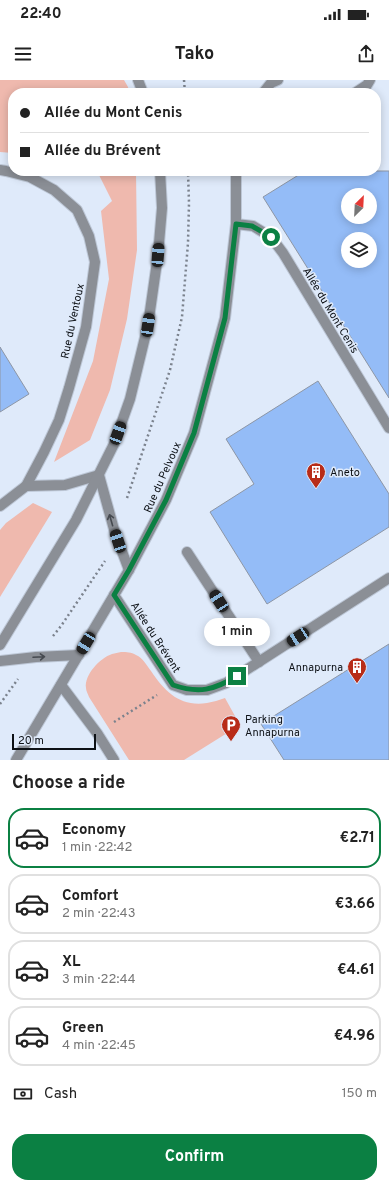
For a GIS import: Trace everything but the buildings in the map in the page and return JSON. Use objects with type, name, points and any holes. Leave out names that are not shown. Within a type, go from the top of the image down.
[{"type":"street","points":[[267,88],[271,83],[278,80]]},
{"type":"street","points":[[362,88],[367,85],[370,80]]},
{"type":"street","name":"Rue du Ventoux","points":[[0,506],[26,486],[59,420],[86,327],[95,262],[89,236],[78,210],[54,190],[24,176]]},
{"type":"street","points":[[0,645],[76,520],[114,444],[130,399],[148,325],[159,247],[162,208],[160,176]]},
{"type":"street","name":"Rue du Pelvoux","points":[[16,760],[129,570],[166,500],[194,433],[225,318],[236,224],[236,176]]},
{"type":"street","name":"Allée du Mont Cenis","points":[[236,224],[252,226],[271,237],[283,253],[389,428]]},
{"type":"street","points":[[26,486],[65,485],[99,475]]},
{"type":"street","points":[[99,475],[115,533],[129,570]]},
{"type":"street","points":[[187,552],[259,662]]},
{"type":"street","name":"Allée du Brévent","points":[[114,595],[173,685],[187,690],[206,690],[226,683],[389,578]]},
{"type":"street","points":[[0,662],[36,657],[79,655]]},
{"type":"street","points":[[61,685],[97,733],[114,760]]},
{"type":"path","points":[[126,500],[170,370],[182,317],[188,243],[188,176]]},
{"type":"path","points":[[61,626],[104,562]]},
{"type":"path","points":[[97,733],[173,685]]},
{"type":"path","points":[[0,704],[12,687]]},
{"type":"shaded area","points":[[0,80],[124,80],[128,87],[8,88],[8,153],[0,152]]},
{"type":"shaded area","points":[[100,176],[136,176],[137,250],[127,319],[110,390],[90,440],[54,462],[93,361],[109,279],[101,211],[112,201]]},
{"type":"shaded area","points":[[33,503],[52,512],[0,597],[0,530],[6,523]]},
{"type":"shaded area","points":[[121,652],[132,653],[141,658],[156,679],[168,691],[181,700],[197,704],[209,703],[225,698],[240,725],[184,760],[129,760],[89,697],[86,688],[86,683],[90,673],[98,663],[107,656]]},
{"type":"place","name":"Aneto","points":[[316,489]]},
{"type":"place","name":"Annapurna","points":[[357,684]]},
{"type":"place","name":"Parking Annapurna","points":[[231,742]]},
{"type":"route","points":[[237,676],[226,683],[206,690],[187,690],[173,685],[114,595],[166,500],[194,433],[225,318],[236,224],[252,226],[271,237]]}]
